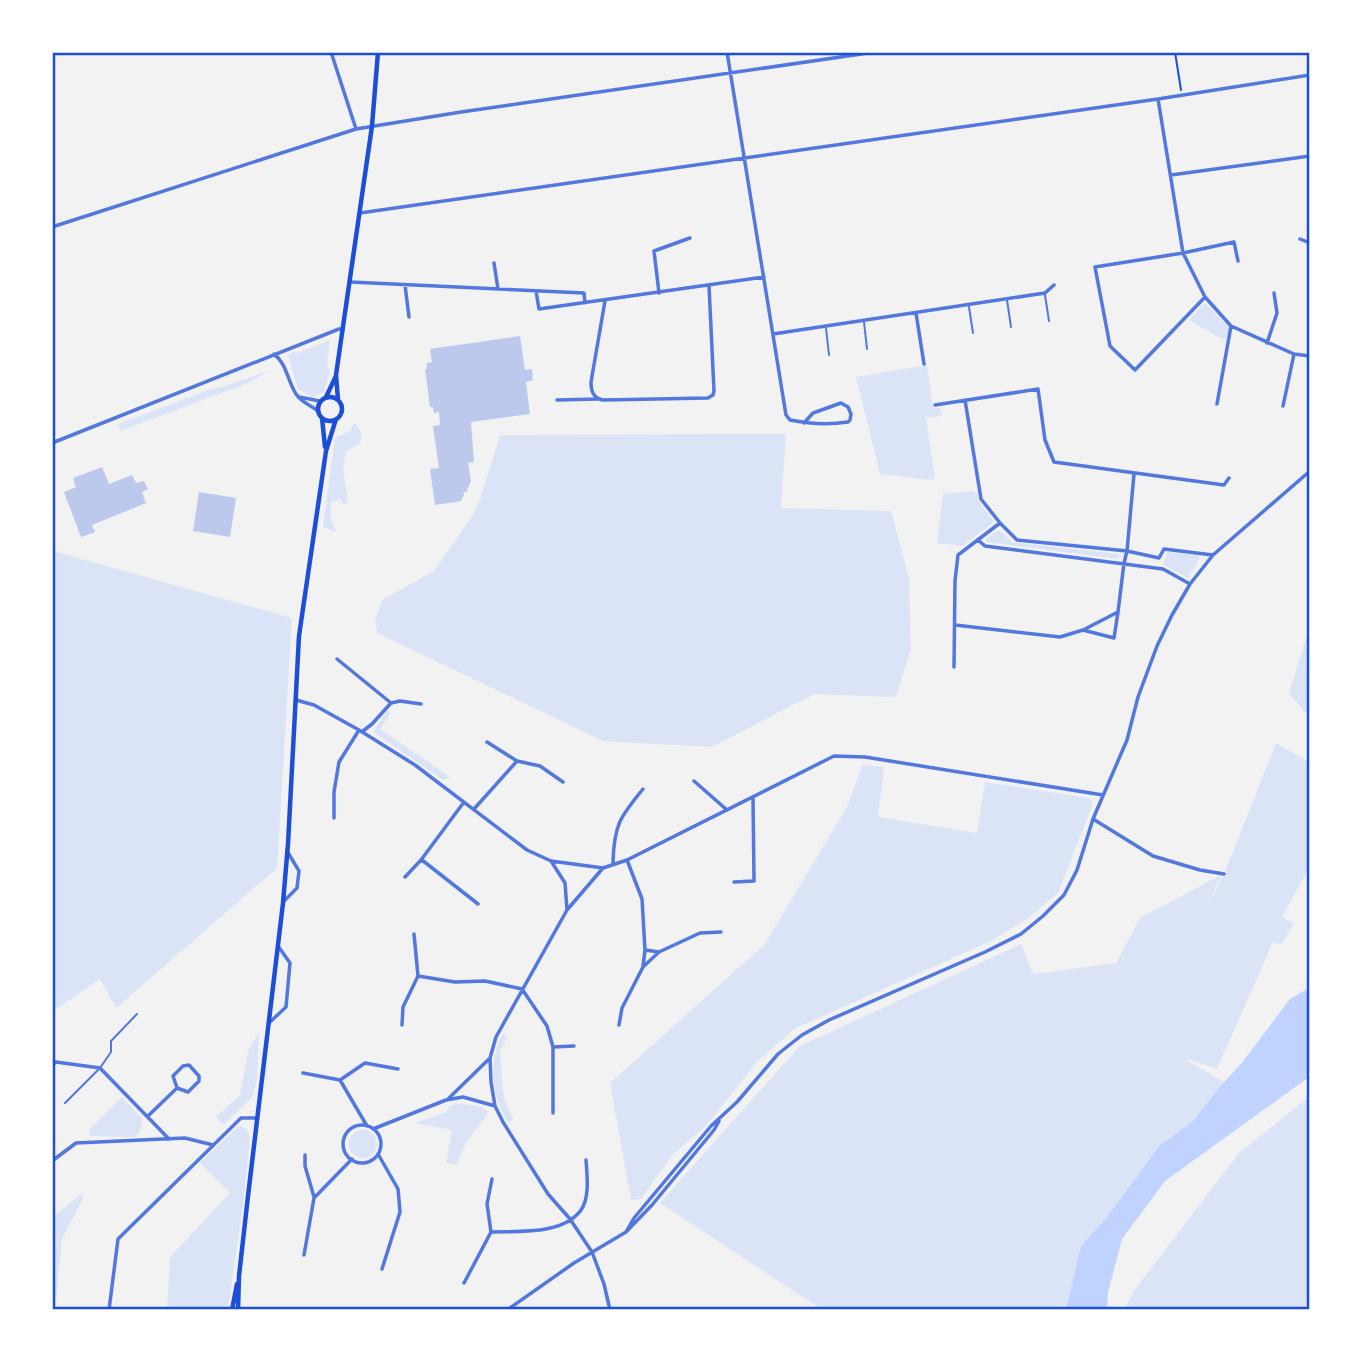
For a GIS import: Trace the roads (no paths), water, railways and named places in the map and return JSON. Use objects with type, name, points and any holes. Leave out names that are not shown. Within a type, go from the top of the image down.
[{"type":"main road","points":[[238,1310],[239,1276],[283,903],[299,636],[326,451],[336,419],[341,412],[336,375],[372,126],[378,52]]},
{"type":"main road","points":[[326,451],[322,418],[318,411],[320,401],[326,397],[336,375]]},
{"type":"main road","points":[[326,397],[338,400]]},
{"type":"main road","points":[[322,418],[329,421],[336,419]]},
{"type":"main road","points":[[232,1310],[239,1276]]},
{"type":"street","points":[[331,52],[356,129]]},
{"type":"street","points":[[727,52],[786,415],[790,420],[804,423],[824,425],[848,422],[851,414],[848,407],[841,403],[813,413],[804,423]]},
{"type":"street","points":[[52,227],[356,129],[875,52]]},
{"type":"street","points":[[360,213],[1310,75]]},
{"type":"street","points":[[1158,99],[1183,253],[1205,298],[1231,326],[1294,354],[1310,356]]},
{"type":"street","points":[[1171,175],[1310,156]]},
{"type":"street","points":[[659,293],[654,251],[690,238]]},
{"type":"street","points":[[1300,239],[1310,243]]},
{"type":"street","points":[[1205,298],[1135,370],[1110,345],[1095,267],[1234,242],[1238,261]]},
{"type":"street","points":[[494,263],[498,289]]},
{"type":"street","points":[[536,290],[539,309],[764,277]]},
{"type":"street","points":[[350,282],[584,293],[585,303]]},
{"type":"street","points":[[405,285],[409,317]]},
{"type":"street","points":[[773,334],[1045,293],[1054,285]]},
{"type":"street","points":[[557,400],[708,398],[713,395],[709,286]]},
{"type":"street","points":[[1267,343],[1277,313],[1274,293]]},
{"type":"street","points":[[599,399],[593,394],[591,382],[605,301]]},
{"type":"street","points":[[916,313],[924,364]]},
{"type":"street","points":[[1217,404],[1231,326]]},
{"type":"street","points":[[52,443],[343,329]]},
{"type":"street","points":[[274,354],[285,367],[297,396],[318,411]]},
{"type":"street","points":[[1283,406],[1294,354]]},
{"type":"street","points":[[935,405],[1038,389],[1045,440],[1054,462],[1224,485],[1229,478]]},
{"type":"street","points":[[297,396],[320,401]]},
{"type":"street","points":[[965,400],[981,499],[1017,540],[1127,551],[1159,558]]},
{"type":"street","points":[[507,1310],[626,1232],[634,1218],[711,1126],[737,1102],[778,1054],[802,1035],[829,1020],[1021,934],[1064,895],[1077,870],[1093,819],[1127,740],[1138,697],[1157,646],[1172,615],[1213,555],[1310,471]]},
{"type":"street","points":[[1083,630],[1114,638],[1127,551],[1134,474]]},
{"type":"street","points":[[954,667],[958,555],[1000,523]]},
{"type":"street","points":[[978,540],[985,546],[1163,569],[1191,584]]},
{"type":"street","points":[[1158,568],[1164,549],[1213,555]]},
{"type":"street","points":[[955,625],[1060,638],[1083,630],[1118,612]]},
{"type":"street","points":[[338,659],[391,703]]},
{"type":"street","points":[[296,701],[314,705],[415,765],[527,850],[551,861],[603,868]]},
{"type":"street","points":[[334,818],[334,792],[339,762],[361,731],[372,724],[391,703],[400,701],[421,704]]},
{"type":"street","points":[[487,742],[517,761],[540,766],[563,782]]},
{"type":"street","points":[[610,1310],[604,1283],[592,1252],[570,1219],[548,1194],[495,1106],[490,1058],[496,1037],[567,910],[603,868],[627,860],[834,756],[865,757],[1103,795]]},
{"type":"street","points":[[474,809],[517,761]]},
{"type":"street","points":[[694,781],[727,810]]},
{"type":"street","points":[[613,863],[614,840],[622,815],[643,789]]},
{"type":"street","points":[[734,882],[754,881],[753,797]]},
{"type":"street","points":[[405,877],[464,802]]},
{"type":"street","points":[[1093,819],[1153,856],[1224,874]]},
{"type":"street","points":[[283,903],[297,888],[299,871],[287,851]]},
{"type":"street","points":[[421,860],[478,904]]},
{"type":"street","points":[[627,860],[642,899],[645,950],[643,967]]},
{"type":"street","points":[[551,861],[565,883],[567,910]]},
{"type":"street","points":[[619,1026],[622,1008],[643,967],[659,952],[700,933],[721,932]]},
{"type":"street","points":[[402,1025],[403,1007],[418,976],[414,934]]},
{"type":"street","points":[[270,1022],[286,1007],[290,963],[278,946]]},
{"type":"street","points":[[645,950],[659,952]]},
{"type":"street","points":[[418,976],[455,982],[485,981],[522,989],[547,1026],[553,1046],[553,1112]]},
{"type":"street","points":[[553,1046],[574,1046]]},
{"type":"street","points":[[446,1100],[490,1058]]},
{"type":"street","points":[[52,1065],[56,1062],[100,1068],[169,1139]]},
{"type":"street","points":[[303,1073],[340,1080],[365,1063],[398,1069]]},
{"type":"street","points":[[189,1065],[199,1076],[199,1082],[188,1092],[177,1088],[173,1076],[183,1066],[189,1065]]},
{"type":"street","points":[[340,1080],[367,1126]]},
{"type":"street","points":[[148,1116],[177,1088]]},
{"type":"street","points":[[373,1129],[446,1100],[463,1097],[495,1106]]},
{"type":"street","points":[[109,1310],[118,1239],[241,1118],[257,1118]]},
{"type":"street","points":[[367,1126],[373,1129],[381,1140],[380,1150],[374,1159],[363,1163],[347,1155],[344,1149],[345,1136],[355,1127],[367,1126]]},
{"type":"street","points":[[52,1161],[76,1143],[185,1138],[214,1145]]},
{"type":"street","points":[[378,1154],[398,1189],[400,1212],[382,1269]]},
{"type":"street","points":[[304,1255],[314,1198],[305,1166],[305,1155]]},
{"type":"street","points":[[314,1198],[352,1159]]},
{"type":"street","points":[[491,1232],[547,1230],[570,1219],[582,1209],[588,1184],[586,1160]]},
{"type":"street","points":[[464,1283],[491,1232],[487,1204],[492,1179]]},
{"type":"lane","points":[[1045,293],[1049,321]]},
{"type":"lane","points":[[1007,299],[1011,327]]},
{"type":"lane","points":[[969,305],[973,333]]},
{"type":"lane","points":[[864,320],[867,349]]},
{"type":"lane","points":[[826,326],[830,355]]},
{"type":"lane","points":[[65,1103],[100,1068],[111,1052],[111,1041],[137,1014]]},
{"type":"water","points":[[1309,988],[1309,1077],[1165,1181],[1122,1239],[1108,1292],[1107,1309],[1066,1309],[1081,1246],[1107,1217],[1160,1145],[1192,1122],[1241,1064],[1290,999]]}]
